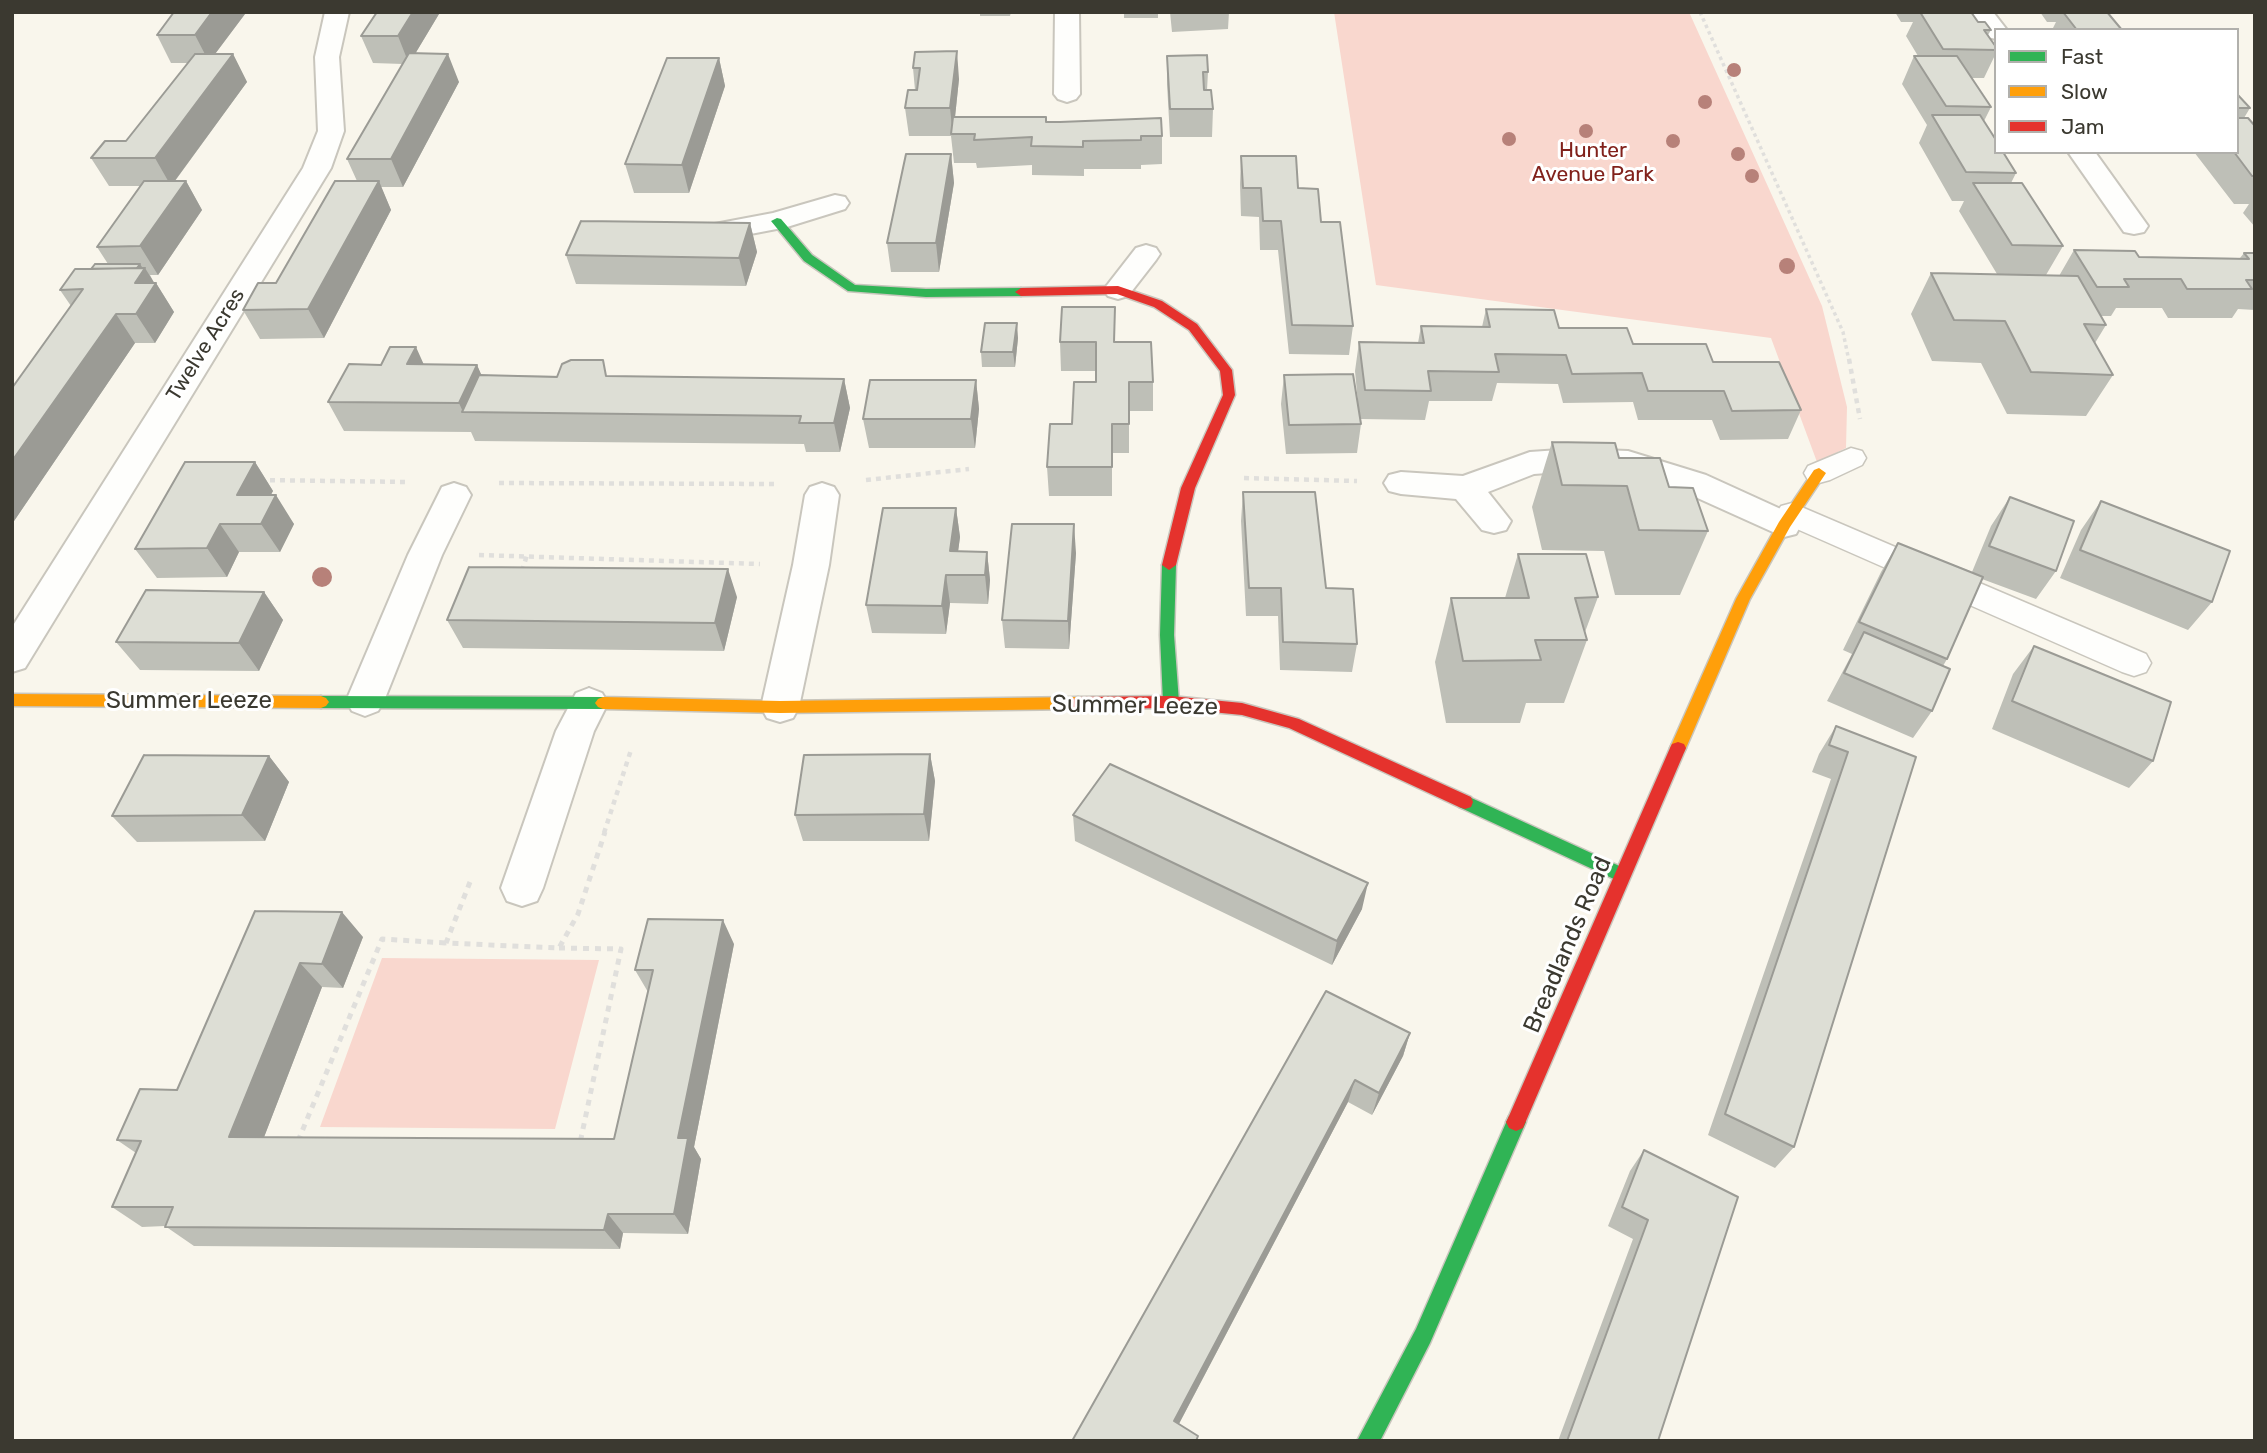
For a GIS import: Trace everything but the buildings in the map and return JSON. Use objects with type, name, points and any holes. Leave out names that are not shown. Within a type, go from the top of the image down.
[{"type":"street","name":"Twelve Acres","points":[[15,649],[317,168],[331,131],[327,57],[337,12]]},
{"type":"street","points":[[1067,12],[1067,94]]},
{"type":"street","points":[[1982,12],[1994,29]]},
{"type":"street","points":[[2082,154],[2134,226]]},
{"type":"street","points":[[714,232],[776,221],[835,203]]},
{"type":"street","points":[[776,221],[808,258],[852,288],[926,293],[1118,290],[1158,304],[1193,327],[1226,370],[1229,396],[1188,488],[1169,559],[1167,635],[1171,702]]},
{"type":"street","points":[[1118,290],[1146,254]]},
{"type":"street","points":[[1401,483],[1466,488],[1530,463],[1574,460],[1628,463],[1694,482],[1788,520]]},
{"type":"street","name":"Breadlands Road","points":[[1368,1441],[1423,1336],[1743,599],[1788,520],[1819,473]]},
{"type":"street","points":[[1466,488],[1494,521]]},
{"type":"street","points":[[365,701],[425,555],[457,489]]},
{"type":"street","points":[[780,707],[826,489]]},
{"type":"street","name":"Summer Leeze","points":[[12,700],[589,703],[780,707],[1171,702],[1242,709],[1293,723],[1622,875]]},
{"type":"street","points":[[522,888],[575,731],[589,703]]},
{"type":"lane","points":[[1819,473],[1852,458]]},
{"type":"lane","points":[[1788,520],[2134,663]]},
{"type":"path","points":[[1700,12],[1843,332],[1861,414],[1852,458]]},
{"type":"path","points":[[257,480],[457,489],[826,489],[969,469]]},
{"type":"path","points":[[1194,476],[1401,483]]},
{"type":"path","points":[[425,555],[527,555],[708,562],[706,574]]},
{"type":"path","points":[[520,582],[527,555]]},
{"type":"path","points":[[648,571],[651,559]]},
{"type":"path","points":[[295,1149],[382,939],[446,943]]},
{"type":"path","points":[[559,948],[621,949],[580,1143],[567,1144]]},
{"type":"green space","name":"Hunter Avenue Park","points":[[1334,12],[1689,12],[1822,306],[1847,407],[1846,448],[1817,462],[1771,338],[1376,285]]},
{"type":"green space","points":[[382,958],[599,960],[555,1129],[320,1127]]},
{"type":"traffic: fast","points":[[777,221],[808,258],[852,288],[926,293],[1021,292]]},
{"type":"traffic: fast","points":[[1169,565],[1167,635],[1171,702]]},
{"type":"traffic: fast","points":[[321,702],[603,703]]},
{"type":"traffic: fast","points":[[1465,802],[1622,875]]},
{"type":"traffic: fast","points":[[1368,1441],[1423,1336],[1516,1122]]},
{"type":"traffic: slow","points":[[1678,748],[1743,599],[1784,525],[1819,473]]},
{"type":"traffic: slow","points":[[12,700],[321,702]]},
{"type":"traffic: slow","points":[[603,703],[780,707],[1078,703]]},
{"type":"traffic: jam","points":[[1021,292],[1118,290],[1158,304],[1193,327],[1226,370],[1229,395],[1188,488],[1169,565]]},
{"type":"traffic: jam","points":[[1078,703],[1171,702],[1242,709],[1293,723],[1465,802]]},
{"type":"traffic: jam","points":[[1516,1122],[1678,748]]}]
